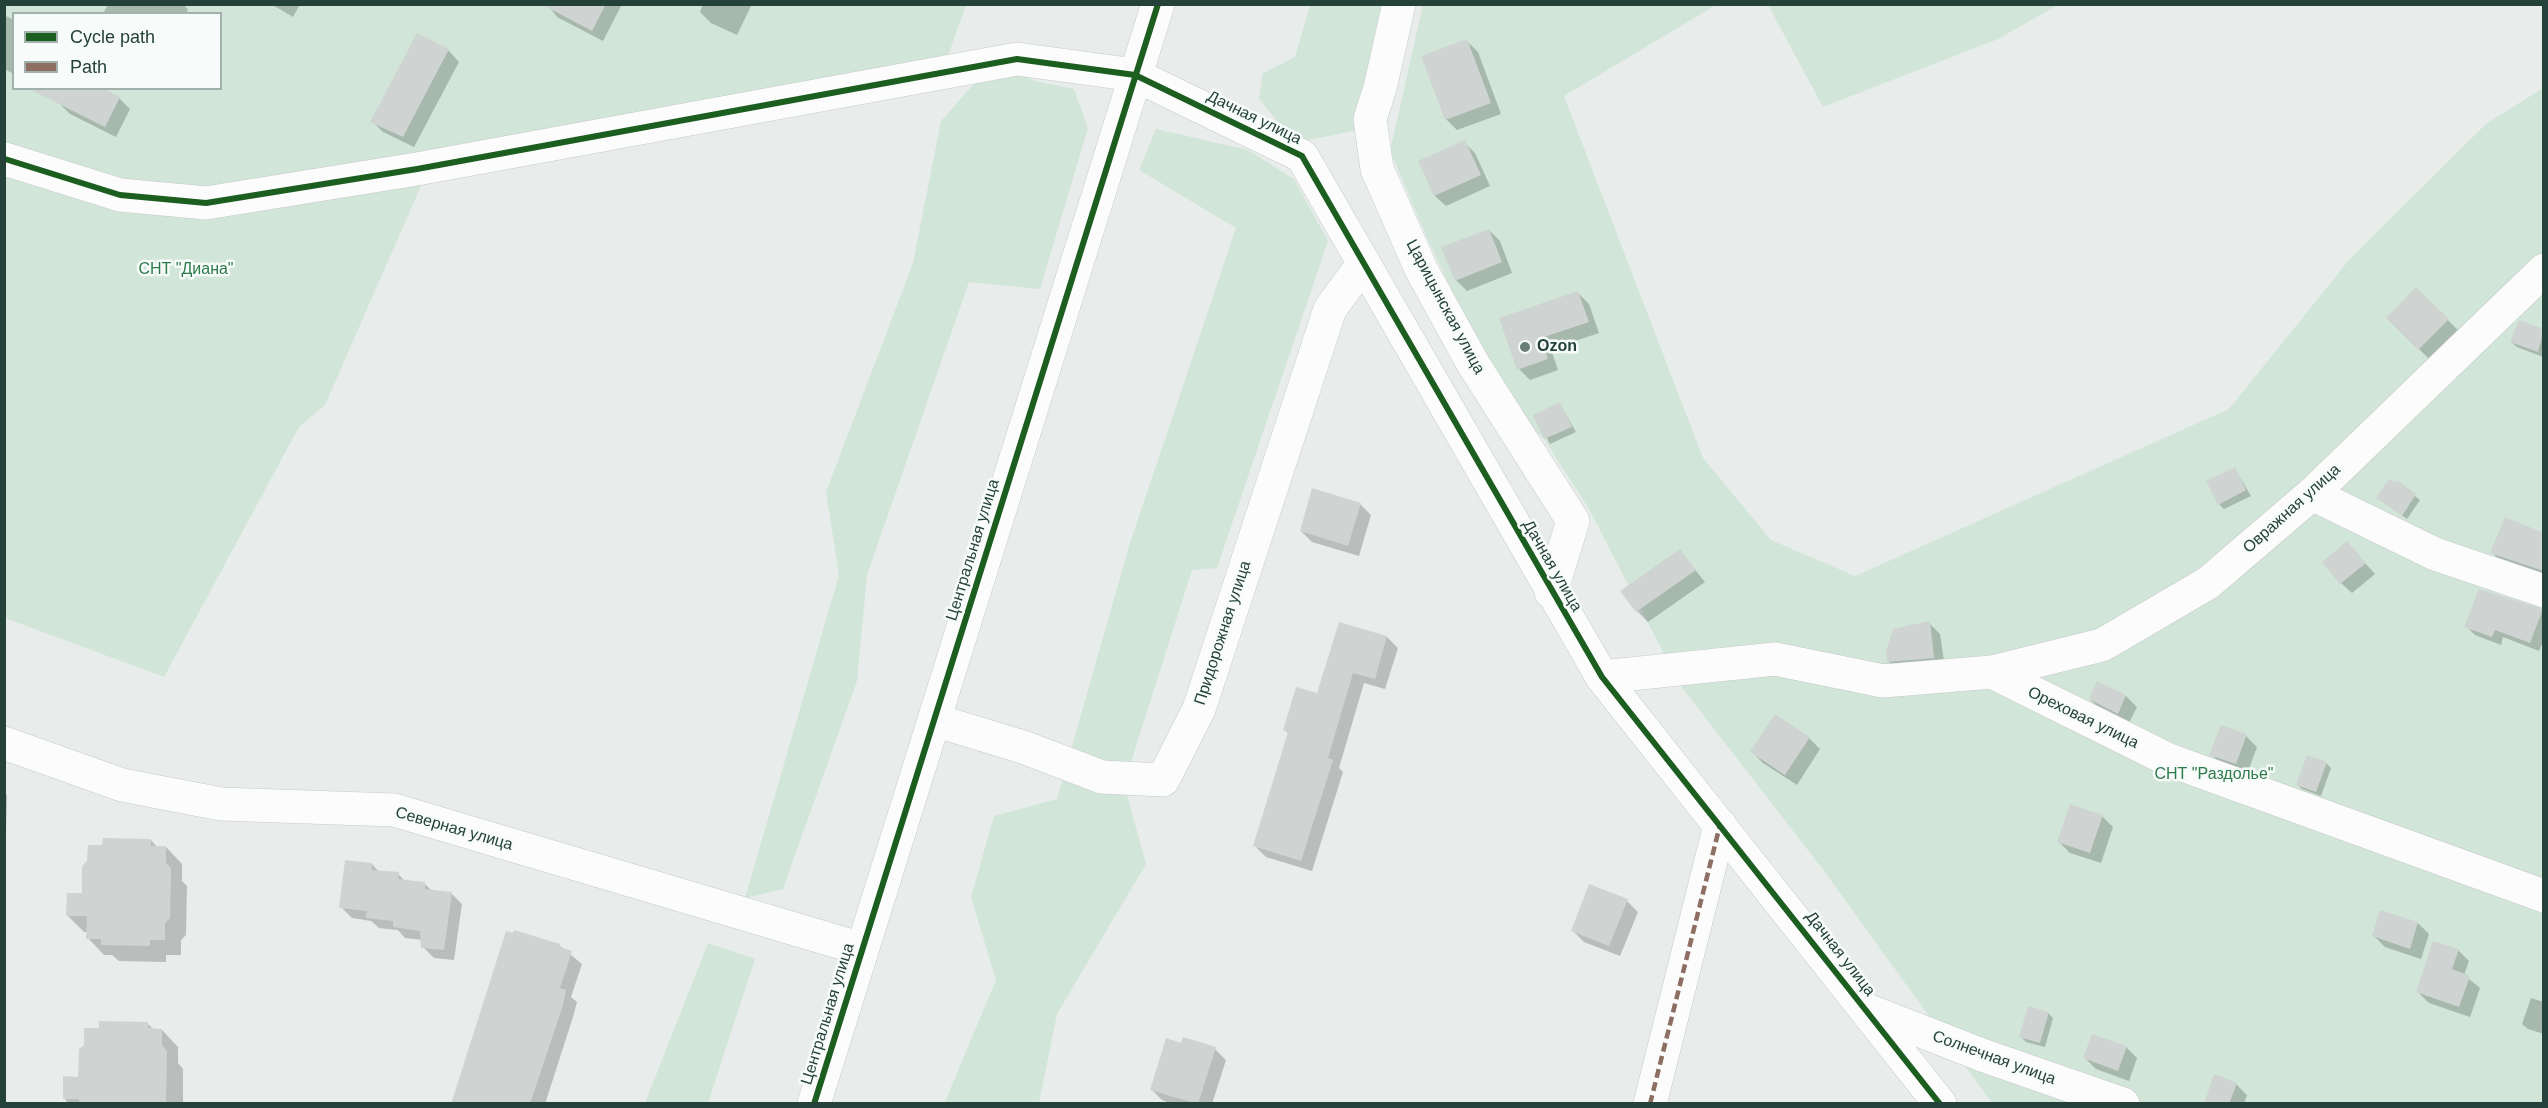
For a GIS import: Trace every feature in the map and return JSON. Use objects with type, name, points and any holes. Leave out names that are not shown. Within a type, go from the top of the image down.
[{"type":"street","name":"Центральная улица","points":[[814,1104],[1158,4]]},
{"type":"street","name":"Царицынская улица","points":[[1400,4],[1380,88],[1370,119],[1377,170],[1421,269],[1455,331],[1573,521],[1551,592]]},
{"type":"street","name":"Дачная улица","points":[[5,159],[120,195],[206,203],[428,166],[1017,59],[1135,75],[1302,156],[1602,677],[1940,1104]]},
{"type":"street","name":"Придорожная улица","points":[[934,720],[1023,747],[1102,777],[1163,780],[1199,709],[1330,309],[1364,263]]},
{"type":"street","name":"Овражная улица","points":[[1992,672],[2102,645],[2208,583],[2312,494],[2537,284]]},
{"type":"street","points":[[2312,494],[2435,554],[2544,591]]},
{"type":"street","points":[[1602,677],[1775,659],[1882,681],[1992,672]]},
{"type":"street","name":"Ореховая улица","points":[[1992,672],[2169,760],[2544,896]]},
{"type":"street","name":"Северная улица","points":[[4,743],[122,784],[221,804],[394,810],[862,949]]},
{"type":"street","points":[[1650,1104],[1720,825]]},
{"type":"street","name":"Солнечная улица","points":[[1866,1009],[1982,1055],[2123,1104]]},
{"type":"green space","name":"СНТ \"Диана\"","points":[[4,5],[966,5],[936,90],[424,179],[325,405],[299,427],[164,677],[5,618]]},
{"type":"green space","points":[[1310,5],[1391,5],[1357,130],[1295,143],[1259,99],[1263,73],[1295,57]]},
{"type":"green space","name":"СНТ \"Раздолье\"","points":[[1423,5],[1716,5],[1564,96],[1703,458],[1771,540],[1855,576],[2229,409],[2349,260],[2486,124],[2543,88],[2543,1103],[1992,1103],[1821,867],[1680,685],[1589,509],[1544,439],[1518,413],[1496,383],[1428,240],[1390,151]]},
{"type":"green space","points":[[1768,5],[2058,5],[1998,39],[1823,107]]},
{"type":"green space","points":[[1005,66],[1035,81],[1074,89],[1088,128],[1040,289],[969,282],[867,575],[857,681],[783,889],[745,898],[839,575],[826,492],[913,263],[941,121],[986,70]]},
{"type":"green space","points":[[1156,129],[1248,150],[1294,179],[1328,241],[1217,568],[1192,570],[1124,784],[1146,864],[1057,1014],[1039,1103],[944,1104],[996,980],[971,897],[994,816],[1057,799],[1129,546],[1236,228],[1139,170]]},
{"type":"green space","points":[[708,943],[755,959],[708,1103],[645,1103]]},
{"type":"building","points":[[541,4],[606,4],[592,31]]},
{"type":"building","points":[[417,33],[449,49],[403,137],[370,122]]},
{"type":"building","points":[[1467,39],[1491,103],[1445,120],[1421,56]]},
{"type":"building","points":[[31,90],[107,90],[120,97],[105,127]]},
{"type":"building","points":[[1465,140],[1481,175],[1434,196],[1418,161]]},
{"type":"building","points":[[1489,229],[1502,262],[1455,281],[1441,247]]},
{"type":"building","points":[[2416,287],[2449,319],[2418,350],[2386,318]]},
{"type":"building","points":[[1578,291],[1589,322],[1541,338],[1548,359],[1517,370],[1499,318]]},
{"type":"building","points":[[2519,320],[2544,329],[2538,352],[2510,342]]},
{"type":"building","points":[[1560,402],[1572,427],[1544,439],[1533,415]]},
{"type":"building","points":[[2235,467],[2246,490],[2218,505],[2206,481]]},
{"type":"building","points":[[2389,479],[2395,482],[2397,480],[2416,494],[2402,516],[2376,498]]},
{"type":"building","points":[[1312,488],[1361,503],[1348,546],[1300,531]]},
{"type":"building","points":[[2505,517],[2544,533],[2544,571],[2490,553]]},
{"type":"building","points":[[2347,541],[2366,563],[2340,584],[2322,562]]},
{"type":"building","points":[[1680,549],[1696,570],[1636,612],[1620,591]]},
{"type":"building","points":[[2479,589],[2543,609],[2530,643],[2495,630],[2492,637],[2464,627]]},
{"type":"building","points":[[1930,621],[1934,658],[1887,662],[1886,652],[1893,629]]},
{"type":"building","points":[[1339,622],[1387,636],[1375,679],[1353,673],[1328,758],[1333,760],[1301,861],[1253,846],[1288,732],[1283,730],[1296,687],[1317,693]]},
{"type":"building","points":[[2097,681],[2126,695],[2118,714],[2089,699]]},
{"type":"building","points":[[1775,714],[1810,737],[1785,775],[1750,752]]},
{"type":"building","points":[[2221,725],[2247,734],[2236,764],[2209,755]]},
{"type":"building","points":[[2307,755],[2327,762],[2316,792],[2296,785]]},
{"type":"building","points":[[2070,804],[2103,815],[2090,853],[2057,842]]},
{"type":"building","points":[[103,838],[151,839],[151,846],[166,846],[166,863],[171,868],[170,918],[165,923],[165,940],[150,940],[150,946],[101,945],[101,939],[86,939],[87,916],[66,916],[67,893],[82,893],[82,866],[87,861],[88,845],[102,845]]},
{"type":"building","points":[[345,860],[372,863],[372,870],[399,872],[398,879],[425,882],[425,889],[452,892],[444,950],[421,948],[420,931],[393,927],[393,921],[366,918],[367,911],[339,908]]},
{"type":"building","points":[[1589,884],[1628,899],[1609,946],[1571,931]]},
{"type":"building","points":[[2380,910],[2418,922],[2410,949],[2372,936]]},
{"type":"building","points":[[514,930],[560,944],[560,947],[572,951],[560,988],[566,990],[563,1005],[530,1104],[451,1104],[506,931],[513,933]]},
{"type":"building","points":[[2433,941],[2459,949],[2452,969],[2470,976],[2459,1007],[2416,992]]},
{"type":"building","points":[[2028,1006],[2049,1012],[2040,1043],[2019,1037]]},
{"type":"building","points":[[99,1021],[148,1022],[148,1028],[162,1029],[162,1045],[167,1051],[166,1104],[81,1104],[78,1099],[63,1099],[63,1076],[78,1077],[79,1049],[84,1045],[84,1028],[99,1028]]},
{"type":"building","points":[[2092,1034],[2127,1046],[2118,1071],[2083,1058]]},
{"type":"building","points":[[1183,1037],[1216,1047],[1198,1104],[1150,1090],[1166,1038],[1181,1043]]},
{"type":"building","points":[[2214,1074],[2237,1083],[2229,1104],[2204,1104]]},
{"type":"marked path","points":[[1650,1104],[1720,825]]},
{"type":"cycle path","points":[[814,1104],[1158,4]]},
{"type":"cycle path","points":[[5,159],[120,195],[206,203],[417,169],[1017,59],[1135,75],[1302,156],[1602,677],[1940,1104]]},
{"type":"place","name":"Ozon","points":[[1525,347]]}]
